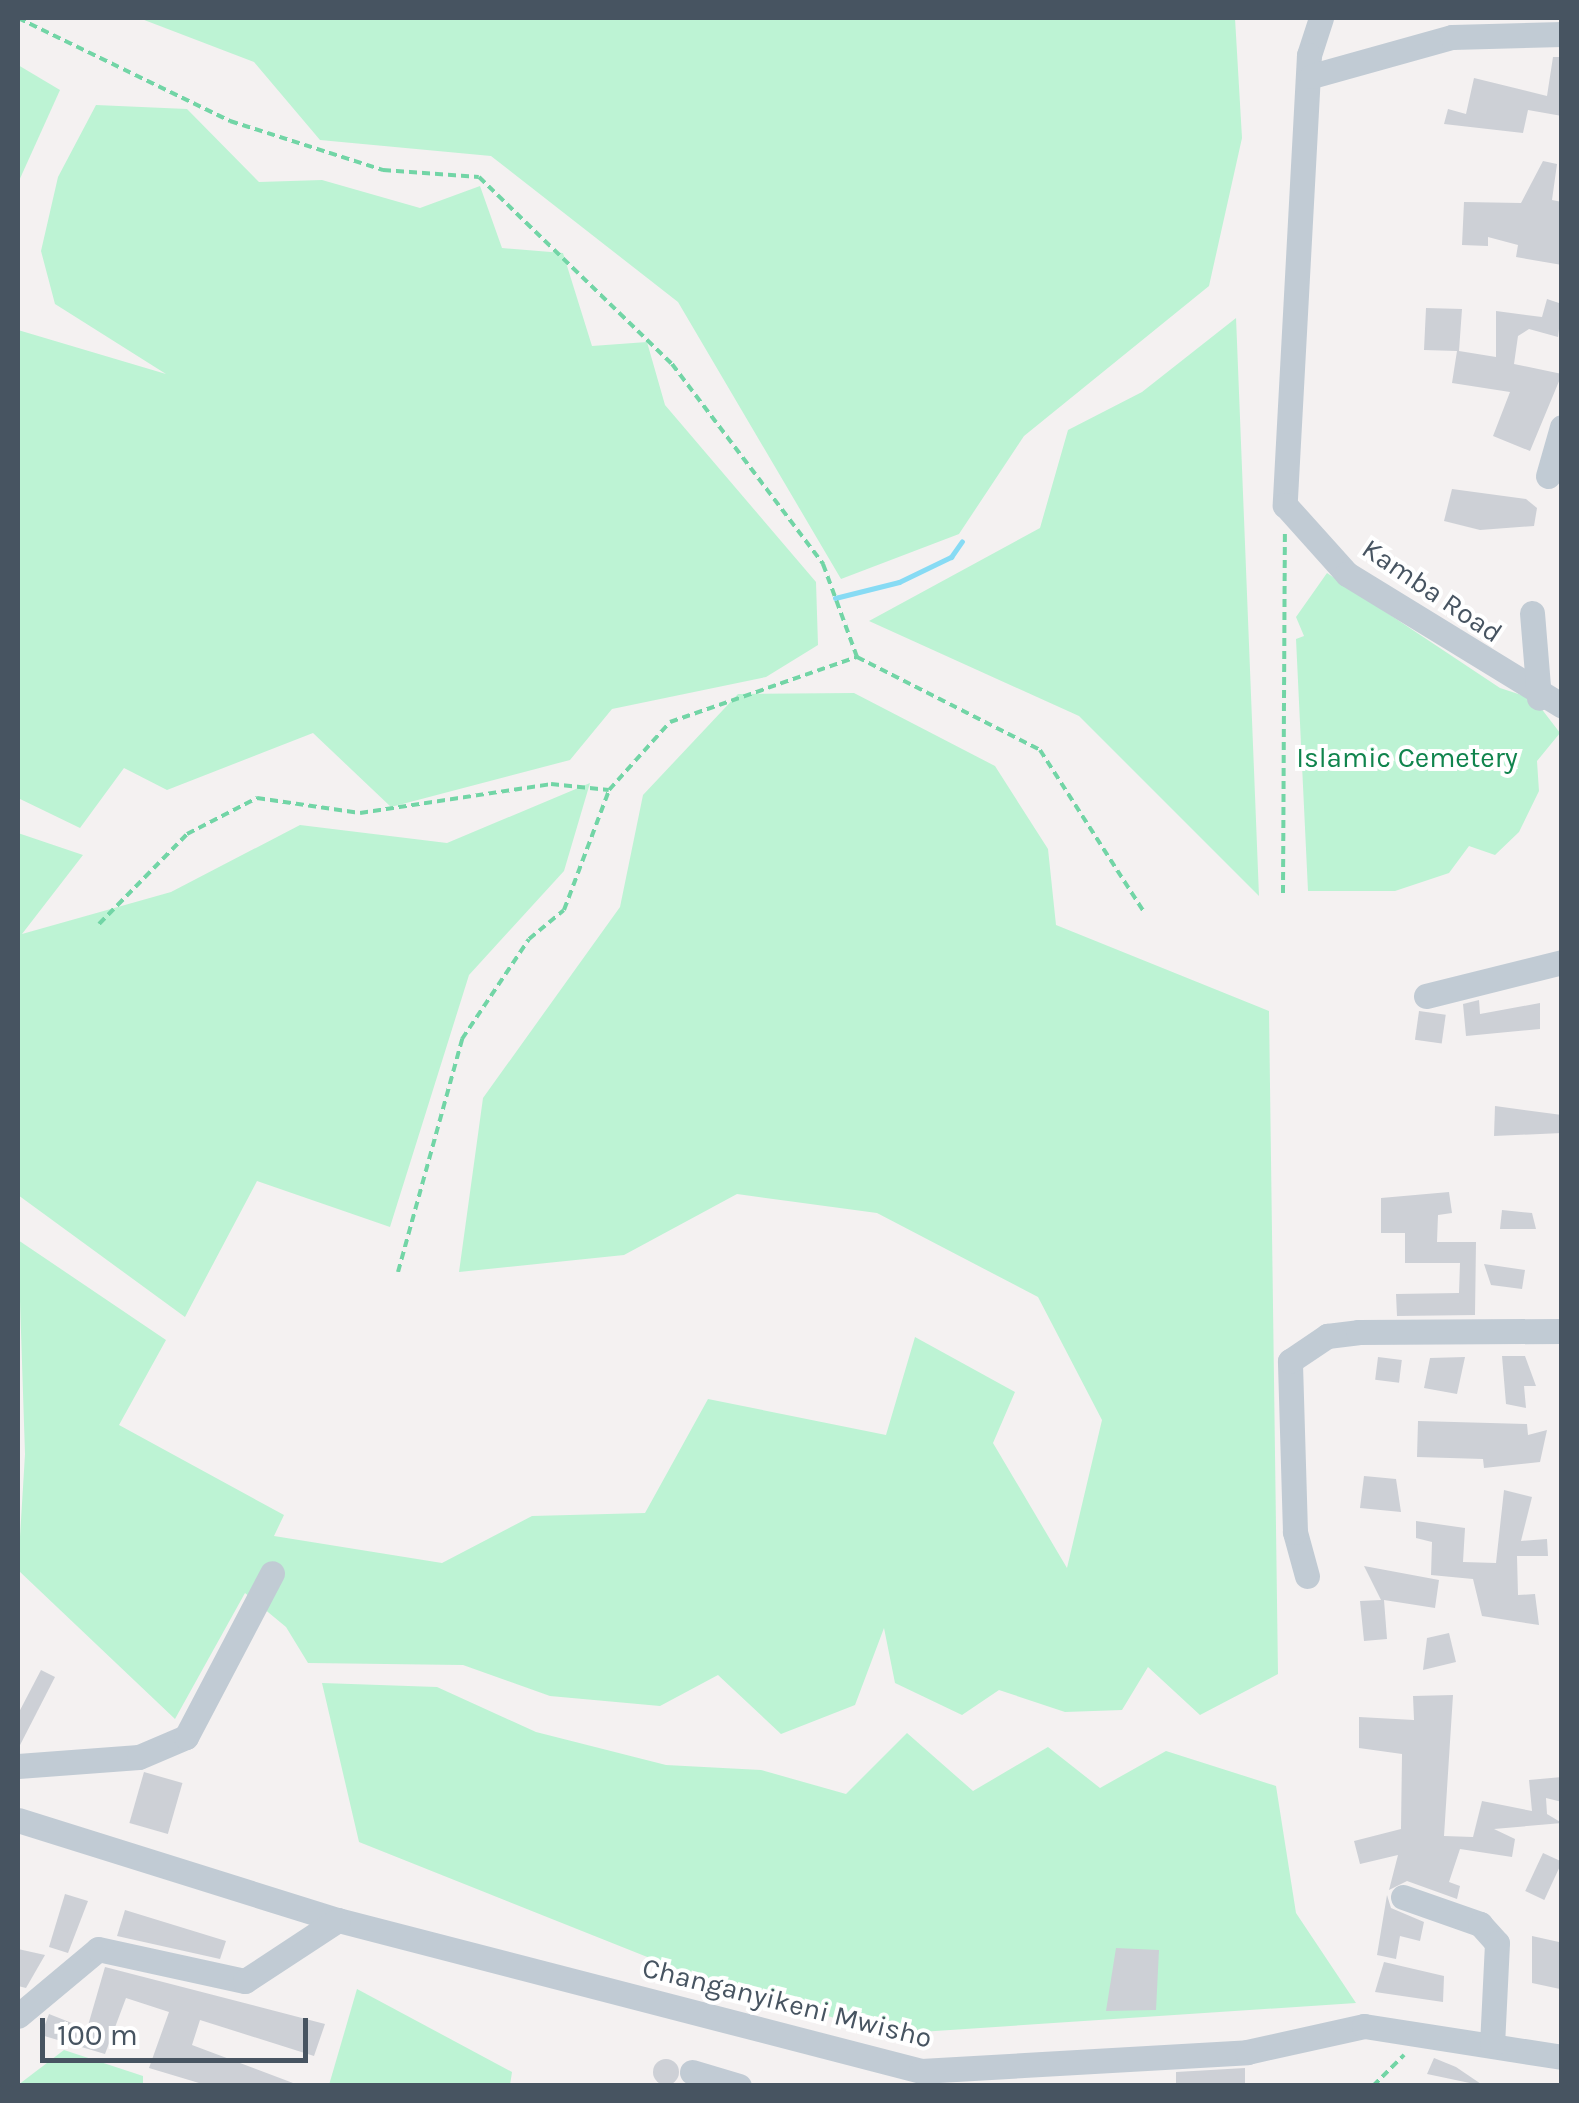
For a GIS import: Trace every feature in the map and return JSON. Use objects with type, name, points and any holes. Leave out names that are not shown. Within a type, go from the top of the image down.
[{"type":"street","points":[[1285,504],[1312,76],[1322,18]]},
{"type":"street","points":[[1312,76],[1452,38],[1562,34]]},
{"type":"street","points":[[1548,476],[1562,427]]},
{"type":"street","name":"Kamba Road","points":[[1285,504],[1347,574],[1550,702]]},
{"type":"street","points":[[1532,612],[1550,702]]},
{"type":"street","points":[[1426,996],[1562,962]]},
{"type":"street","points":[[1307,1576],[1296,1532],[1290,1360],[1328,1336],[1358,1332],[1562,1332]]},
{"type":"street","points":[[18,1766],[139,1757],[186,1737],[272,1573]]},
{"type":"street","name":"Changanyikeni Mwisho","points":[[18,1820],[338,1920],[919,2078],[1247,2052],[1364,2026],[1431,2033],[1562,2057]]},
{"type":"street","points":[[1404,1897],[1480,1924],[1496,1943],[1492,2045]]},
{"type":"street","points":[[18,2016],[98,1948],[245,1981],[338,1920]]},
{"type":"street","points":[[692,2072],[739,2086]]},
{"type":"path","points":[[18,18],[230,121],[383,170],[479,176],[672,364],[823,564],[857,657],[1040,750],[1144,912]]},
{"type":"path","points":[[1284,893],[1285,504]]},
{"type":"path","points":[[398,1272],[462,1039],[529,939],[564,910],[610,790],[670,722],[857,657]]},
{"type":"path","points":[[100,924],[187,834],[258,798],[360,813],[551,784],[610,790]]},
{"type":"path","points":[[1373,2086],[1431,2033]]},
{"type":"green space","points":[[139,18],[1235,18],[1242,138],[1209,286],[1024,436],[959,534],[841,579],[678,302],[491,156],[320,140],[254,62]]},
{"type":"green space","points":[[18,65],[60,90],[18,183]]},
{"type":"green space","points":[[96,105],[187,109],[259,182],[322,180],[420,208],[480,186],[502,248],[563,253],[592,346],[647,342],[665,405],[816,582],[818,645],[766,677],[612,709],[570,760],[391,807],[313,733],[167,790],[124,768],[80,828],[18,798],[18,330],[166,374],[55,304],[41,251],[58,177]]},
{"type":"green space","points":[[1236,318],[1259,896],[1079,716],[869,621],[1040,528],[1068,430],[1142,392]]},
{"type":"green space","name":"Islamic Cemetery","points":[[1327,573],[1500,688],[1534,699],[1560,733],[1537,761],[1539,791],[1519,832],[1495,855],[1469,846],[1449,873],[1395,891],[1308,891],[1296,639],[1304,636],[1296,617]]},
{"type":"green space","points":[[854,693],[995,766],[1048,849],[1056,925],[1269,1011],[1278,1674],[1200,1715],[1148,1667],[1122,1710],[1065,1712],[999,1690],[962,1715],[895,1683],[884,1628],[855,1705],[781,1734],[718,1675],[660,1706],[550,1696],[463,1665],[308,1663],[286,1627],[245,1593],[175,1719],[18,1570],[25,1454],[18,1240],[166,1340],[119,1425],[284,1515],[274,1536],[442,1563],[532,1516],[645,1513],[708,1399],[886,1435],[915,1337],[1015,1392],[993,1443],[1067,1568],[1102,1420],[1038,1297],[877,1213],[737,1194],[624,1255],[459,1272],[483,1098],[620,907],[643,795],[738,694]]},
{"type":"green space","points":[[590,783],[564,871],[469,975],[390,1227],[257,1181],[185,1317],[18,1195],[18,833],[83,855],[22,934],[171,892],[300,825],[447,843]]},
{"type":"green space","points":[[322,1683],[437,1687],[536,1732],[666,1765],[761,1770],[846,1794],[907,1733],[973,1791],[1048,1747],[1100,1788],[1166,1751],[1276,1786],[1296,1913],[1356,2003],[890,2034],[710,1982],[359,1842]]},
{"type":"green space","points":[[357,1989],[512,2072],[510,2085],[329,2085]]},
{"type":"green space","points":[[64,2050],[143,2076],[143,2085],[18,2085]]},
{"type":"building","points":[[1553,57],[1562,57],[1562,116],[1528,110],[1523,133],[1444,124],[1448,109],[1466,114],[1474,78],[1547,96]]},
{"type":"building","points":[[1543,161],[1557,164],[1552,200],[1562,202],[1562,265],[1516,257],[1518,245],[1488,237],[1488,246],[1462,245],[1464,202],[1521,203]]},
{"type":"building","points":[[1547,299],[1562,304],[1558,337],[1529,329],[1518,336],[1514,364],[1562,374],[1530,451],[1493,436],[1510,392],[1452,383],[1457,351],[1424,350],[1426,308],[1462,309],[1459,351],[1496,357],[1496,311],[1542,317]]},
{"type":"building","points":[[1452,489],[1526,499],[1537,508],[1534,526],[1480,530],[1444,521]]},
{"type":"building","points":[[1479,1000],[1480,1014],[1540,1003],[1540,1029],[1466,1036],[1463,1004]]},
{"type":"building","points":[[1419,1011],[1446,1015],[1442,1043],[1415,1040]]},
{"type":"building","points":[[1495,1106],[1562,1115],[1562,1133],[1494,1136]]},
{"type":"building","points":[[1449,1192],[1452,1213],[1438,1215],[1437,1242],[1476,1242],[1475,1315],[1397,1316],[1396,1294],[1459,1293],[1460,1263],[1405,1263],[1405,1233],[1381,1233],[1381,1198]]},
{"type":"building","points":[[1502,1210],[1532,1213],[1536,1229],[1500,1229]]},
{"type":"building","points":[[1484,1264],[1525,1270],[1522,1289],[1491,1285]]},
{"type":"building","points":[[1502,1356],[1525,1356],[1536,1386],[1524,1386],[1526,1408],[1506,1404]]},
{"type":"building","points":[[1378,1357],[1402,1360],[1399,1383],[1375,1380]]},
{"type":"building","points":[[1465,1357],[1457,1394],[1424,1388],[1430,1358]]},
{"type":"building","points":[[1418,1421],[1527,1424],[1528,1435],[1547,1430],[1540,1462],[1484,1468],[1483,1459],[1417,1457]]},
{"type":"building","points":[[1364,1476],[1396,1479],[1401,1512],[1360,1508]]},
{"type":"building","points":[[1504,1490],[1532,1497],[1521,1541],[1547,1539],[1548,1556],[1517,1556],[1518,1595],[1535,1594],[1539,1625],[1482,1616],[1473,1579],[1431,1575],[1432,1542],[1416,1538],[1416,1521],[1465,1528],[1463,1562],[1496,1563]]},
{"type":"building","points":[[1364,1566],[1439,1580],[1435,1608],[1384,1600],[1387,1639],[1364,1641],[1360,1601],[1381,1600]]},
{"type":"building","points":[[1449,1633],[1456,1662],[1423,1670],[1427,1638]]},
{"type":"building","points":[[41,1670],[55,1677],[18,1749],[18,1714]]},
{"type":"building","points":[[1453,1695],[1444,1836],[1473,1837],[1482,1801],[1532,1811],[1529,1780],[1562,1777],[1562,1802],[1546,1798],[1547,1814],[1562,1823],[1494,1829],[1515,1839],[1512,1857],[1460,1849],[1449,1882],[1460,1886],[1457,1899],[1407,1881],[1389,1890],[1398,1855],[1360,1864],[1354,1841],[1401,1829],[1402,1754],[1359,1748],[1359,1717],[1414,1720],[1413,1696]]},
{"type":"building","points":[[144,1772],[182,1783],[168,1834],[129,1823]]},
{"type":"building","points":[[1543,1853],[1562,1862],[1544,1900],[1525,1891]]},
{"type":"building","points":[[65,1894],[88,1901],[68,1953],[49,1947]]},
{"type":"building","points":[[1387,1895],[1391,1908],[1424,1922],[1420,1941],[1400,1936],[1396,1959],[1377,1955]]},
{"type":"building","points":[[125,1910],[226,1941],[220,1959],[117,1936]]},
{"type":"building","points":[[1532,1936],[1559,1942],[1560,1989],[1532,1983]]},
{"type":"building","points":[[1116,1948],[1159,1950],[1156,2010],[1106,2011]]},
{"type":"building","points":[[18,1949],[45,1955],[26,1988],[18,1986]]},
{"type":"building","points":[[1384,1962],[1444,1976],[1443,2002],[1375,1992]]},
{"type":"building","points":[[105,1967],[325,2024],[314,2056],[200,2020],[192,2045],[301,2086],[209,2086],[149,2068],[169,2012],[126,1998],[105,2054],[41,2035],[49,2014],[87,2029]]},
{"type":"building","points":[[1434,2058],[1456,2067],[1484,2086],[1427,2074]]},
{"type":"building","points":[[666,2059],[675,2063],[679,2072],[675,2081],[666,2085],[657,2081],[653,2072],[657,2063]]},
{"type":"building","points":[[1245,2068],[1245,2086],[1176,2086],[1176,2072]]},
{"type":"waterway","points":[[835,598],[899,582],[951,557],[962,541]]}]
